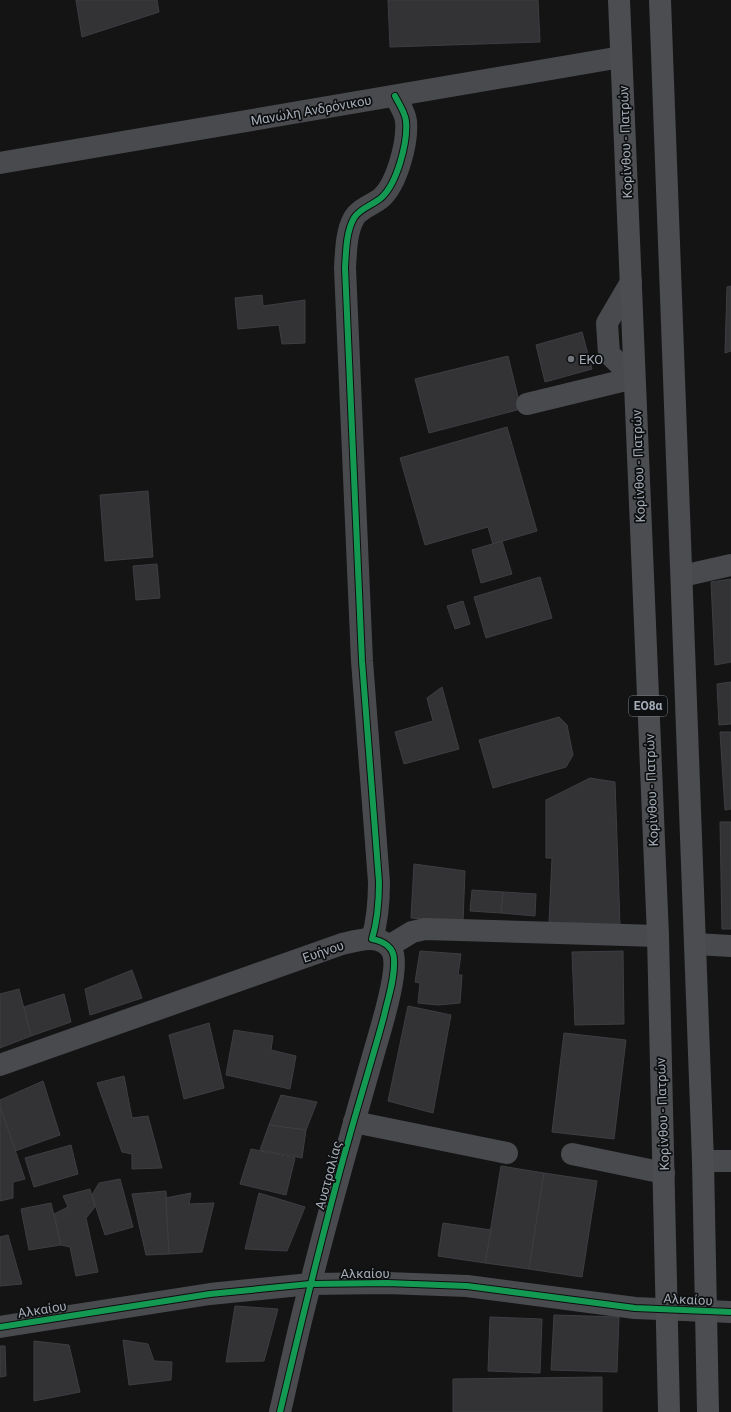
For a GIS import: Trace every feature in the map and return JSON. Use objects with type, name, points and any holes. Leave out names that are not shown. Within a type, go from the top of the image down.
[{"type":"highway","name":"Κορίνθου - Πατρών","points":[[619,0],[658,936],[669,1412]]},
{"type":"highway","name":"ΕΟ8α","points":[[660,0],[703,1160],[708,1412]]},
{"type":"street","name":"Μανώλη Ανδρόνικου","points":[[0,162],[622,57]]},
{"type":"street","points":[[380,942],[377,922],[379,882],[362,661],[345,268],[351,224],[356,216],[383,197],[396,175],[403,150],[406,127],[404,113],[395,96]]},
{"type":"street","points":[[527,404],[634,378]]},
{"type":"street","points":[[682,576],[731,565]]},
{"type":"street","name":"Ευήνου","points":[[0,1064],[342,944],[366,939],[380,942],[426,929],[658,936]]},
{"type":"street","name":"Αυστραλίας","points":[[280,1412],[310,1284],[392,983],[394,960],[392,951],[380,942]]},
{"type":"street","points":[[695,944],[731,946]]},
{"type":"street","points":[[354,1122],[507,1153]]},
{"type":"street","points":[[572,1154],[664,1173]]},
{"type":"street","points":[[703,1160],[731,1161]]},
{"type":"street","name":"Αλκαίου","points":[[0,1327],[210,1294],[310,1284],[387,1283],[467,1286],[635,1308],[731,1312]]},
{"type":"building","points":[[76,0],[157,0],[159,12],[82,37]]},
{"type":"building","points":[[388,0],[538,0],[540,42],[390,47]]},
{"type":"building","points":[[731,286],[731,351],[725,353],[727,287]]},
{"type":"building","points":[[262,295],[263,306],[305,300],[305,343],[282,344],[279,325],[238,329],[235,298]]},
{"type":"building","points":[[582,332],[592,369],[545,382],[536,345]]},
{"type":"building","points":[[508,356],[521,409],[429,433],[415,379]]},
{"type":"building","points":[[507,427],[537,531],[493,544],[488,527],[425,545],[400,458]]},
{"type":"building","points":[[148,491],[153,557],[105,561],[100,495]]},
{"type":"building","points":[[502,541],[512,574],[481,583],[472,550]]},
{"type":"building","points":[[157,564],[160,598],[136,600],[133,566]]},
{"type":"building","points":[[540,577],[552,618],[486,638],[474,597]]},
{"type":"building","points":[[731,579],[731,662],[715,665],[711,582]]},
{"type":"building","points":[[463,601],[470,624],[455,629],[447,606]]},
{"type":"building","points":[[731,682],[731,724],[719,725],[717,684]]},
{"type":"building","points":[[442,687],[459,749],[404,764],[395,732],[433,721],[427,698]]},
{"type":"building","points":[[559,717],[567,725],[573,755],[566,767],[493,788],[479,740]]},
{"type":"building","points":[[720,732],[731,732],[731,809],[725,810]]},
{"type":"building","points":[[590,778],[615,782],[620,925],[549,923],[552,858],[546,858],[546,800]]},
{"type":"building","points":[[720,822],[731,822],[731,929],[722,929]]},
{"type":"building","points":[[414,864],[465,871],[463,922],[411,918]]},
{"type":"building","points":[[472,890],[503,892],[501,913],[470,911]]},
{"type":"building","points":[[503,892],[536,894],[535,916],[501,913]]},
{"type":"building","points":[[420,951],[461,954],[458,975],[462,975],[460,1003],[438,1005],[418,1003],[420,983],[415,982]]},
{"type":"building","points":[[623,951],[624,1024],[575,1025],[572,952]]},
{"type":"building","points":[[132,970],[142,998],[90,1015],[85,989]]},
{"type":"building","points":[[19,989],[31,1036],[0,1048],[0,994]]},
{"type":"building","points":[[64,994],[71,1022],[31,1036],[24,1007]]},
{"type":"building","points":[[408,1006],[451,1015],[433,1113],[388,1101]]},
{"type":"building","points":[[209,1023],[224,1088],[184,1099],[169,1035]]},
{"type":"building","points":[[234,1030],[273,1036],[271,1050],[296,1056],[290,1089],[226,1075]]},
{"type":"building","points":[[564,1033],[626,1040],[614,1139],[552,1132]]},
{"type":"building","points":[[124,1076],[132,1118],[148,1116],[162,1168],[132,1169],[132,1154],[122,1152],[97,1083]]},
{"type":"building","points":[[43,1081],[60,1135],[15,1151],[0,1106],[0,1100]]},
{"type":"building","points":[[281,1095],[317,1102],[306,1130],[269,1125]]},
{"type":"building","points":[[0,1106],[25,1179],[13,1182],[13,1198],[0,1201]]},
{"type":"building","points":[[269,1125],[306,1130],[302,1158],[260,1150]]},
{"type":"building","points":[[71,1145],[78,1174],[34,1187],[25,1158]]},
{"type":"building","points":[[251,1149],[295,1158],[286,1195],[240,1184]]},
{"type":"building","points":[[501,1166],[544,1173],[529,1269],[485,1263]]},
{"type":"building","points":[[544,1173],[597,1181],[582,1277],[529,1269]]},
{"type":"building","points":[[120,1179],[133,1227],[105,1235],[92,1195],[99,1183]]},
{"type":"building","points":[[90,1189],[95,1207],[86,1218],[98,1272],[76,1276],[70,1247],[61,1245],[54,1214],[68,1207],[63,1196]]},
{"type":"building","points":[[166,1191],[169,1254],[146,1255],[132,1194]]},
{"type":"building","points":[[191,1193],[189,1204],[214,1203],[202,1252],[169,1254],[166,1198]]},
{"type":"building","points":[[259,1193],[305,1207],[287,1251],[245,1249]]},
{"type":"building","points":[[51,1203],[61,1245],[29,1250],[21,1209]]},
{"type":"building","points":[[443,1223],[491,1230],[485,1263],[438,1256]]},
{"type":"building","points":[[8,1235],[22,1284],[0,1286],[0,1237]]},
{"type":"building","points":[[235,1306],[278,1309],[264,1361],[226,1362]]},
{"type":"building","points":[[554,1315],[619,1317],[617,1372],[551,1370]]},
{"type":"building","points":[[490,1317],[542,1319],[540,1373],[488,1371]]},
{"type":"building","points":[[123,1340],[148,1344],[154,1361],[172,1362],[171,1380],[129,1385]]},
{"type":"building","points":[[34,1341],[69,1345],[80,1392],[34,1401]]},
{"type":"building","points":[[0,1346],[5,1346],[6,1376],[0,1377]]},
{"type":"building","points":[[602,1377],[602,1412],[453,1412],[453,1379]]},
{"type":"cycle path","points":[[280,1412],[330,1206],[384,1016],[391,988],[394,967],[394,955],[390,948],[384,943],[372,939],[378,910],[379,882],[362,661],[345,268],[349,229],[354,218],[363,209],[381,198],[387,192],[400,162],[405,140],[406,121],[403,111],[395,96]]},
{"type":"cycle path","points":[[0,1327],[210,1294],[310,1284],[387,1283],[467,1286],[635,1308],[731,1312]]},
{"type":"place","name":"EKO","points":[[571,359]]}]
